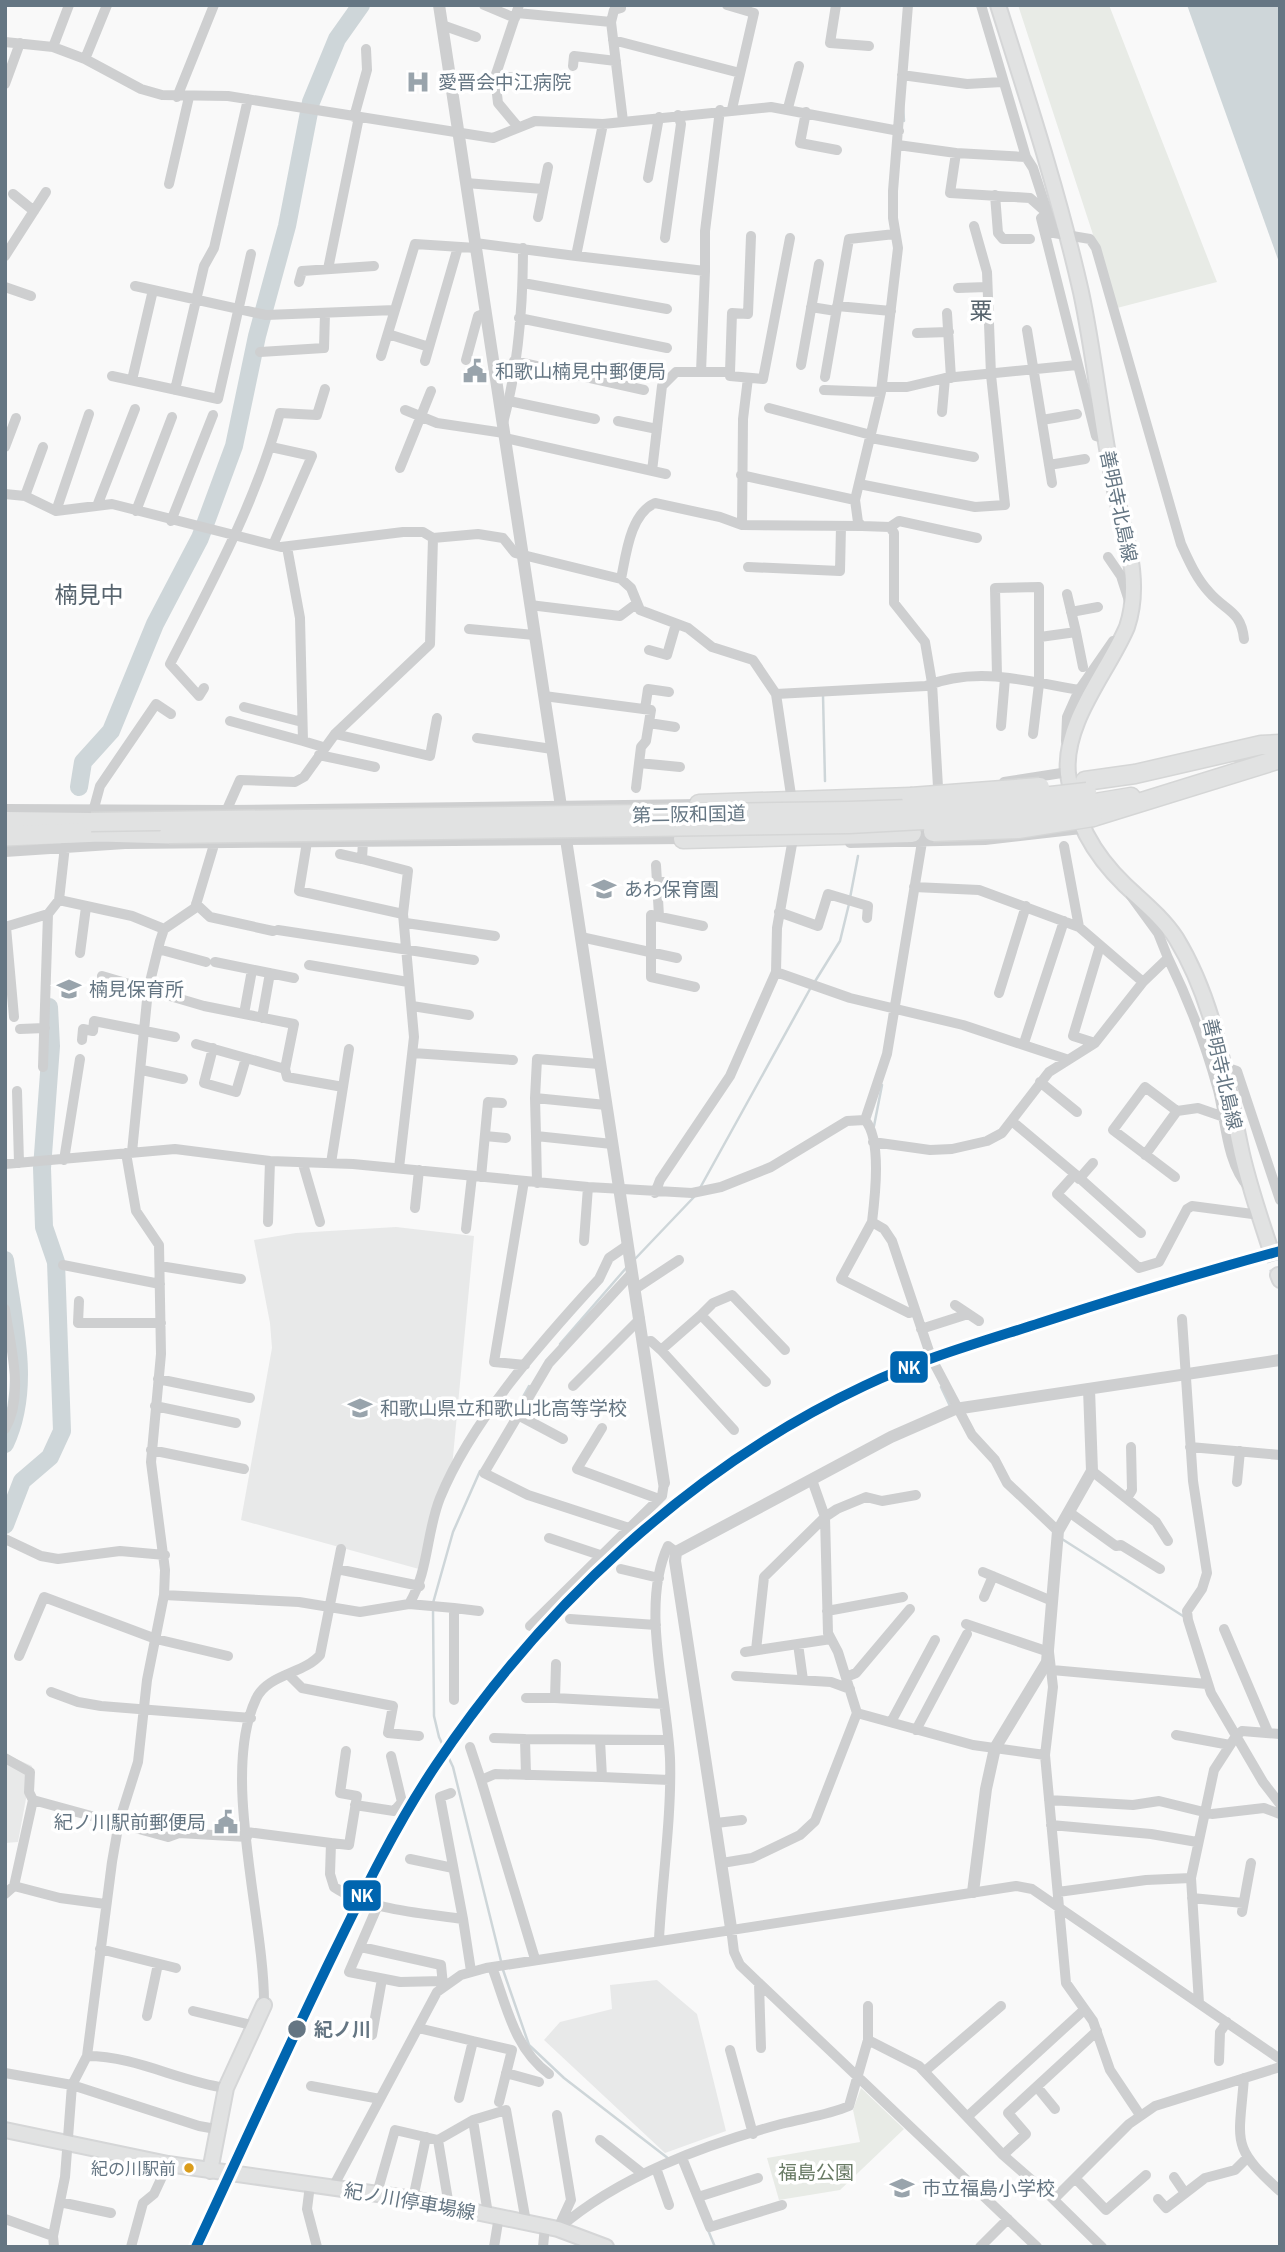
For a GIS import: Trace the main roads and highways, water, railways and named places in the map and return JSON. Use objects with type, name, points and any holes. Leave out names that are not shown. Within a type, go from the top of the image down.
[{"type":"highway","name":"第二阪和国道","points":[[5,845],[169,834],[849,824],[968,819],[1087,805],[1178,774],[1280,745]]},
{"type":"highway","points":[[1137,789],[1237,772],[1280,759]]},
{"type":"highway","points":[[699,804],[911,797],[1087,805]]},
{"type":"highway","name":"第二阪和国道","points":[[5,821],[92,815],[862,811],[1016,802],[1087,805]]},
{"type":"highway","points":[[683,839],[917,838],[1018,828],[1087,805]]},
{"type":"highway","points":[[5,829],[92,815]]},
{"type":"highway","points":[[5,836],[100,832],[169,834]]},
{"type":"main road","name":"善明寺北島線","points":[[998,5],[1067,237],[1097,376],[1105,438],[1129,549],[1130,620],[1078,721],[1068,772],[1087,805],[1124,885],[1155,911],[1175,937],[1203,995],[1225,1067],[1240,1148],[1270,1248]]},
{"type":"main road","points":[[210,2171],[226,2088],[264,2005]]},
{"type":"main road","name":"紀ノ川停車場線","points":[[5,2130],[168,2164],[377,2193],[449,2206],[552,2227],[585,2242],[606,2247]]},
{"type":"waterway","points":[[79,787],[83,762],[111,731],[155,624],[200,538],[234,446],[257,336],[287,226],[311,102],[337,39],[361,5]]},
{"type":"waterway","points":[[903,105],[904,121]]},
{"type":"waterway","points":[[823,695],[825,781]]},
{"type":"waterway","points":[[850,898],[858,856]]},
{"type":"waterway","points":[[814,983],[840,941],[849,904]]},
{"type":"waterway","points":[[700,1188],[810,989]]},
{"type":"waterway","points":[[5,1525],[22,1481],[50,1457],[62,1431],[56,1262],[44,1227],[42,1168],[51,1046],[49,1007]]},
{"type":"waterway","points":[[874,1126],[882,1085]]},
{"type":"waterway","points":[[634,1260],[694,1197]]},
{"type":"waterway","points":[[5,1260],[16,1330],[19,1377],[18,1400],[5,1444]]},
{"type":"waterway","points":[[560,1344],[627,1267]]},
{"type":"waterway","points":[[515,1411],[529,1386]]},
{"type":"waterway","points":[[941,1387],[950,1406]]},
{"type":"waterway","points":[[433,1603],[453,1532],[480,1471]]},
{"type":"waterway","points":[[1062,1539],[1183,1616]]},
{"type":"waterway","points":[[433,1609],[434,1716],[439,1737],[453,1767],[501,1961]]},
{"type":"waterway","points":[[502,1967],[529,2045],[564,2078],[669,2159]]},
{"type":"waterway","points":[[708,2230],[715,2247]]},
{"type":"tunnel","points":[[1270,1248],[1278,1275]]},
{"type":"place","name":"愛晋会中江病院","points":[[418,82]]},
{"type":"place","name":"和歌山楠見中郵便局","points":[[475,371]]},
{"type":"place","name":"あわ保育園","points":[[604,889]]},
{"type":"place","name":"楠見保育所","points":[[69,989]]},
{"type":"place","name":"和歌山県立和歌山北高等学校","points":[[360,1408]]},
{"type":"place","name":"紀ノ川駅前郵便局","points":[[226,1822]]},
{"type":"place","name":"紀ノ川","points":[[297,2029]]},
{"type":"place","name":"紀の川駅前","points":[[189,2168]]},
{"type":"place","name":"市立福島小学校","points":[[902,2188]]},
{"type":"district","name":"粟","points":[[981,310]]},
{"type":"district","name":"楠見中","points":[[89,594]]},
{"type":"park label","name":"福島公園","points":[[816,2172]]}]
